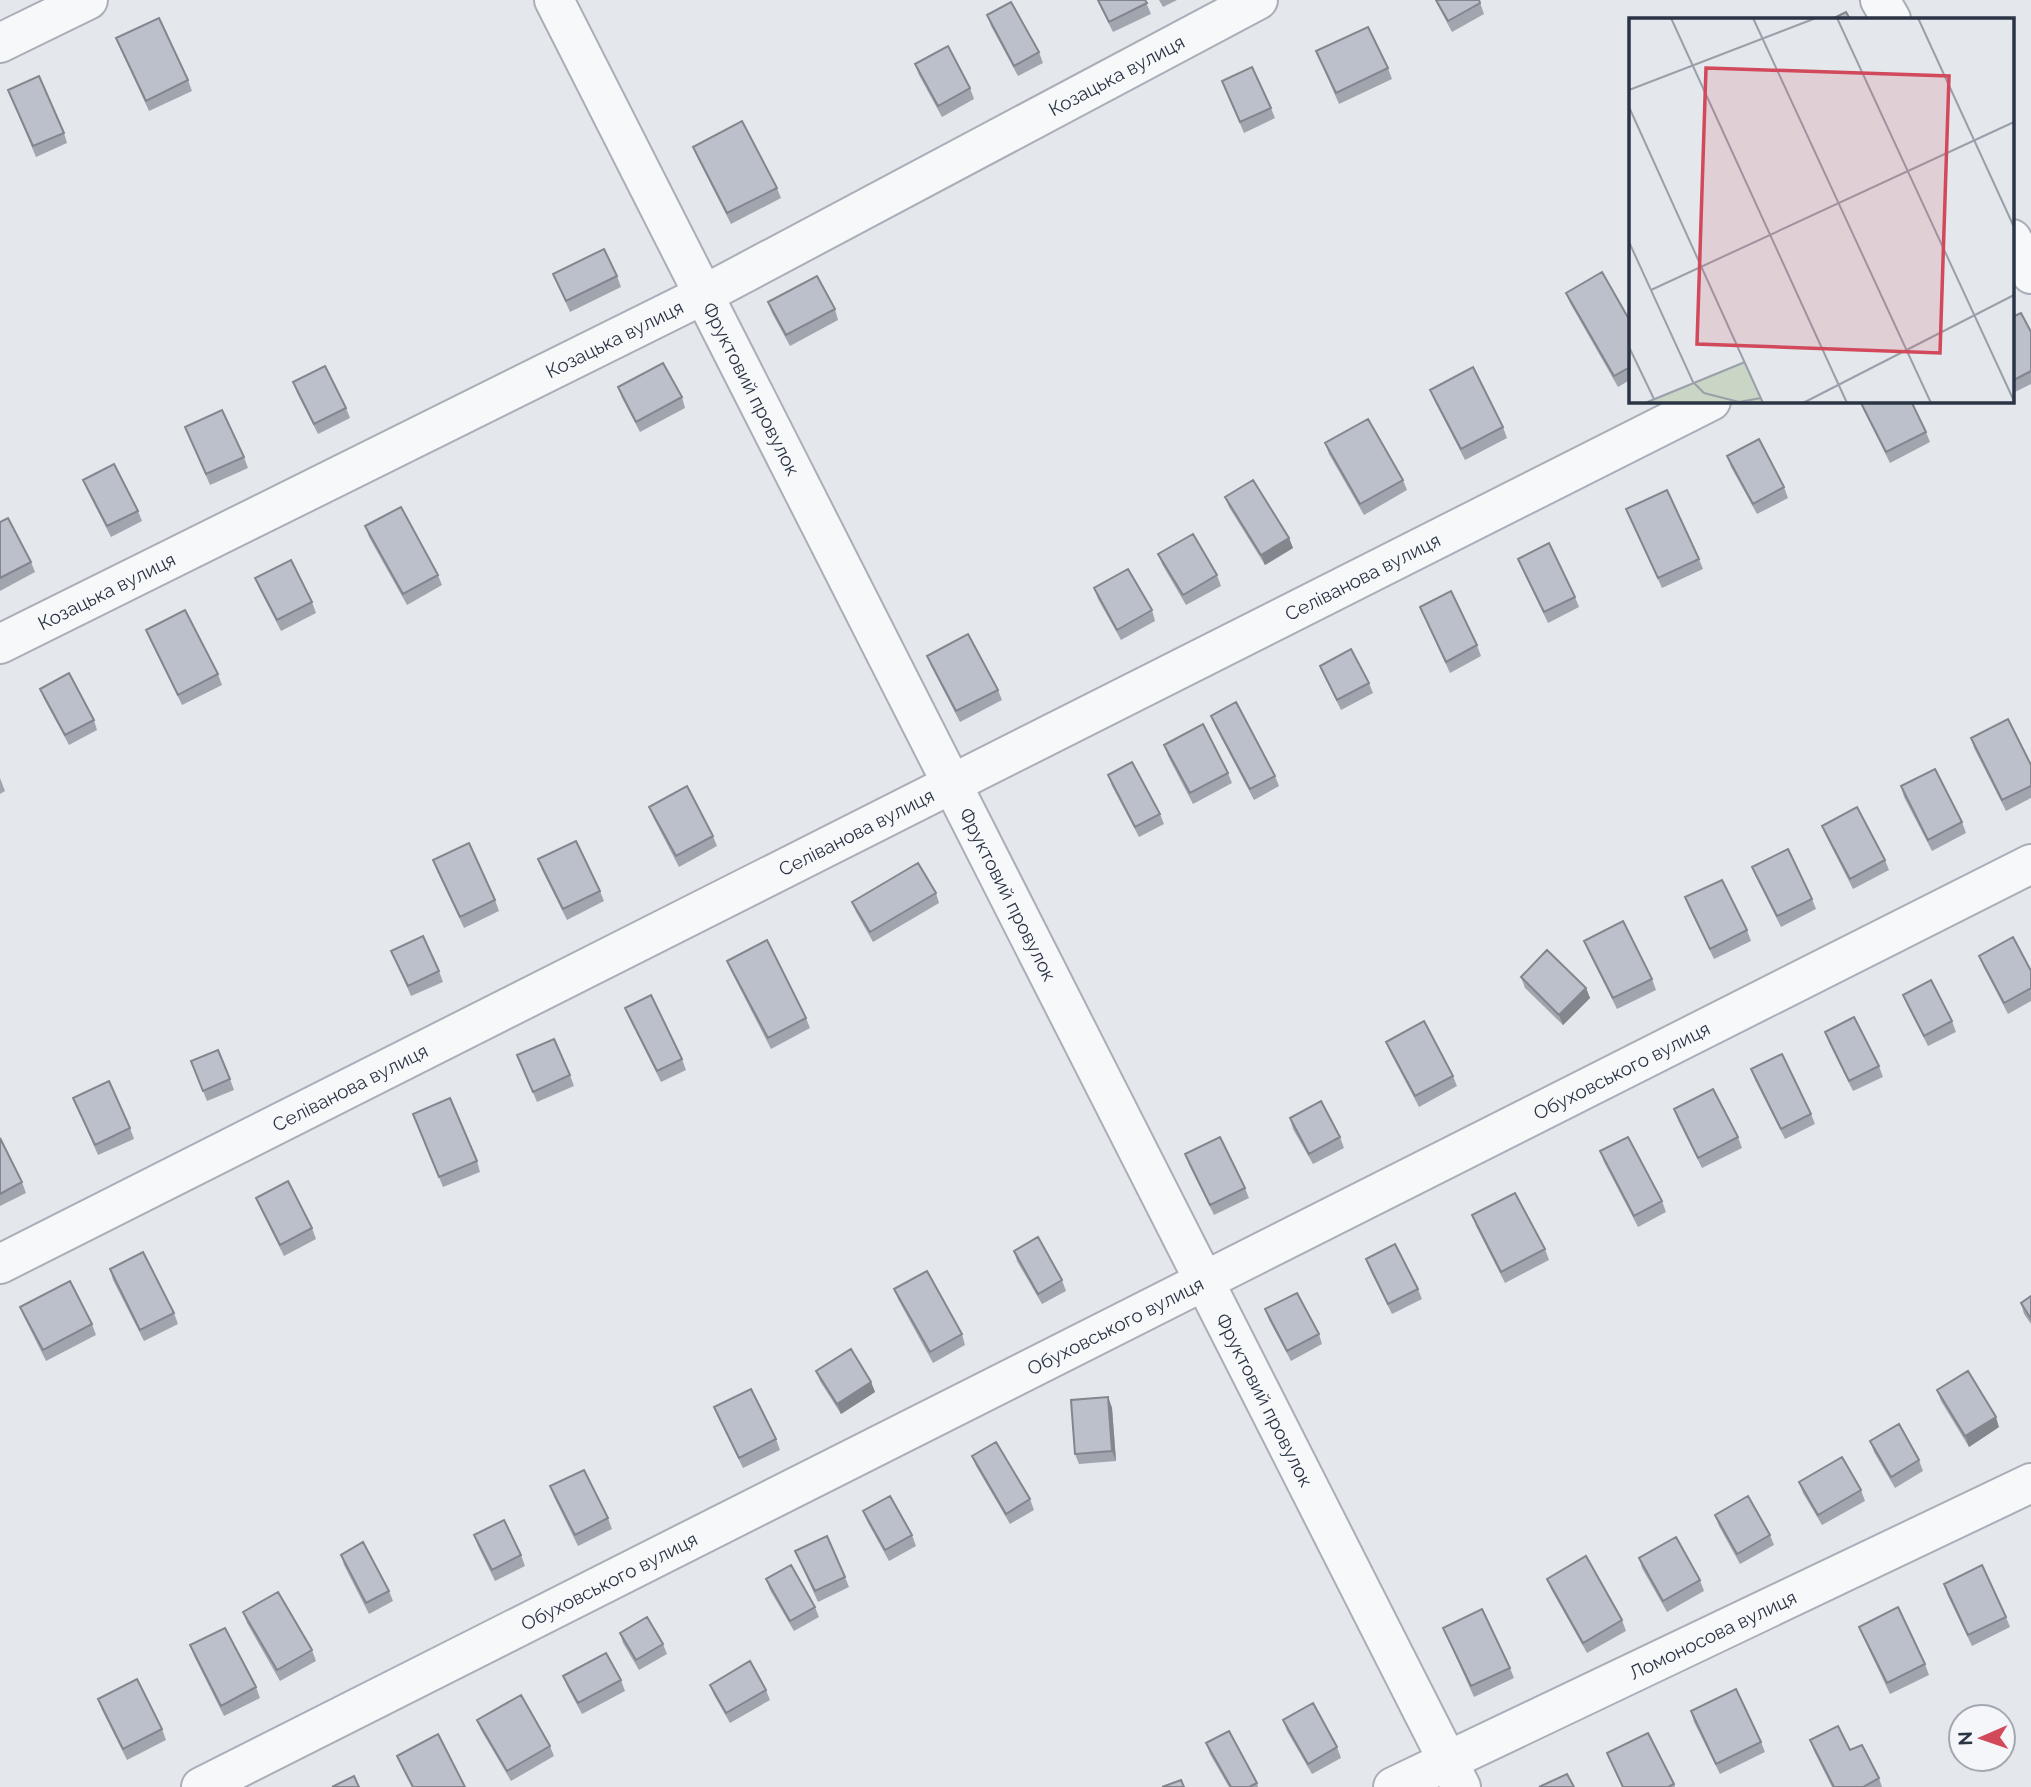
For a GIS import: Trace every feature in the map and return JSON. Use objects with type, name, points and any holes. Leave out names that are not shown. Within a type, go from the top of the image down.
[{"type":"street","points":[[0,43],[88,0]]},
{"type":"street","name":"Фруктовий провулок","points":[[554,0],[1454,1773]]},
{"type":"street","name":"Козацька вулиця","points":[[0,644],[705,294],[1258,0]]},
{"type":"street","points":[[1880,0],[1890,18]]},
{"type":"street","name":"Селіванова вулиця","points":[[0,1264],[1709,402]]},
{"type":"street","name":"Обуховського вулиця","points":[[201,1787],[2031,864]]},
{"type":"street","name":"Ломоносова вулиця","points":[[1393,1787],[1454,1773],[2031,1483]]},
{"type":"building","points":[[1098,0],[1145,0],[1147,3],[1109,22]]},
{"type":"building","points":[[1436,0],[1479,0],[1480,3],[1448,21]]},
{"type":"building","points":[[1011,2],[1039,52],[1014,66],[987,15]]},
{"type":"building","points":[[1846,12],[1849,18],[1834,18]]},
{"type":"building","points":[[159,18],[188,80],[146,101],[116,38]]},
{"type":"building","points":[[1368,27],[1388,68],[1336,93],[1316,51]]},
{"type":"building","points":[[948,46],[970,88],[938,106],[915,64]]},
{"type":"building","points":[[1252,67],[1271,108],[1240,122],[1222,81]]},
{"type":"building","points":[[39,76],[64,133],[33,146],[8,90]]},
{"type":"building","points":[[742,121],[777,188],[727,213],[693,147]]},
{"type":"building","points":[[604,249],[617,276],[566,301],[553,274]]},
{"type":"building","points":[[1602,272],[1629,319],[1629,368],[1614,376],[1566,293]]},
{"type":"building","points":[[817,276],[835,309],[786,335],[768,302]]},
{"type":"building","points":[[2021,313],[2031,332],[2031,371],[2014,380],[2014,316]]},
{"type":"building","points":[[663,363],[682,397],[636,422],[618,387]]},
{"type":"building","points":[[325,366],[346,408],[314,424],[293,382]]},
{"type":"building","points":[[1473,367],[1503,427],[1461,449],[1430,390]]},
{"type":"building","points":[[1861,402],[1911,402],[1926,432],[1886,452]]},
{"type":"building","points":[[222,410],[244,457],[206,474],[185,427]]},
{"type":"building","points":[[1368,419],[1403,480],[1360,504],[1325,443]]},
{"type":"building","points":[[1759,439],[1784,487],[1753,504],[1727,456]]},
{"type":"building","points":[[114,464],[138,511],[107,526],[83,480]]},
{"type":"building","points":[[1253,480],[1289,538],[1261,555],[1225,497]]},
{"type":"building","points":[[1667,490],[1699,559],[1658,578],[1626,509]]},
{"type":"building","points":[[401,507],[438,575],[403,594],[365,526]]},
{"type":"building","points":[[8,518],[31,562],[0,578],[0,522]]},
{"type":"building","points":[[1193,534],[1217,575],[1183,595],[1158,554]]},
{"type":"building","points":[[1549,543],[1575,597],[1544,612],[1518,559]]},
{"type":"building","points":[[291,560],[312,602],[277,620],[255,578]]},
{"type":"building","points":[[1128,569],[1152,610],[1117,630],[1094,588]]},
{"type":"building","points":[[1451,591],[1477,645],[1446,662],[1420,607]]},
{"type":"building","points":[[185,610],[218,674],[178,695],[146,630]]},
{"type":"building","points":[[968,634],[998,690],[956,711],[927,656]]},
{"type":"building","points":[[1351,649],[1369,683],[1337,700],[1320,666]]},
{"type":"building","points":[[69,673],[94,720],[65,735],[40,689]]},
{"type":"building","points":[[1236,702],[1275,776],[1250,789],[1211,716]]},
{"type":"building","points":[[2008,719],[2031,765],[2031,786],[2002,800],[1971,738]]},
{"type":"building","points":[[1203,724],[1228,773],[1190,793],[1164,745]]},
{"type":"building","points":[[1132,762],[1160,814],[1135,827],[1108,775]]},
{"type":"building","points":[[1935,769],[1962,822],[1928,840],[1901,786]]},
{"type":"building","points":[[687,786],[713,836],[676,856],[649,807]]},
{"type":"building","points":[[1857,807],[1885,860],[1850,879],[1822,826]]},
{"type":"building","points":[[576,841],[600,891],[563,909],[538,859]]},
{"type":"building","points":[[469,843],[495,900],[460,917],[433,860]]},
{"type":"building","points":[[1788,849],[1812,899],[1777,916],[1752,867]]},
{"type":"building","points":[[918,863],[936,893],[870,932],[852,902]]},
{"type":"building","points":[[1722,880],[1747,930],[1710,949],[1685,897]]},
{"type":"building","points":[[1623,921],[1652,979],[1613,998],[1584,941]]},
{"type":"building","points":[[423,936],[439,971],[408,986],[391,951]]},
{"type":"building","points":[[2013,937],[2031,971],[2031,988],[2004,1003],[1979,956]]},
{"type":"building","points":[[767,940],[806,1018],[768,1038],[727,961]]},
{"type":"building","points":[[1547,950],[1586,988],[1559,1015],[1521,977]]},
{"type":"building","points":[[1931,980],[1952,1021],[1924,1036],[1903,995]]},
{"type":"building","points":[[651,995],[682,1059],[657,1071],[625,1008]]},
{"type":"building","points":[[1854,1017],[1879,1066],[1849,1081],[1825,1032]]},
{"type":"building","points":[[1424,1021],[1453,1076],[1415,1096],[1386,1042]]},
{"type":"building","points":[[554,1039],[570,1075],[533,1092],[517,1055]]},
{"type":"building","points":[[218,1050],[230,1079],[203,1091],[191,1061]]},
{"type":"building","points":[[1782,1054],[1811,1114],[1781,1129],[1751,1069]]},
{"type":"building","points":[[109,1081],[130,1128],[95,1145],[73,1098]]},
{"type":"building","points":[[1713,1089],[1738,1137],[1698,1158],[1674,1109]]},
{"type":"building","points":[[450,1098],[477,1161],[439,1177],[413,1114]]},
{"type":"building","points":[[1321,1101],[1340,1137],[1309,1154],[1290,1118]]},
{"type":"building","points":[[1220,1137],[1245,1188],[1210,1205],[1185,1154]]},
{"type":"building","points":[[1628,1137],[1662,1201],[1634,1216],[1600,1151]]},
{"type":"building","points":[[0,1138],[22,1182],[0,1194]]},
{"type":"building","points":[[288,1181],[312,1228],[280,1245],[256,1198]]},
{"type":"building","points":[[1515,1193],[1545,1249],[1501,1272],[1472,1215]]},
{"type":"building","points":[[1038,1237],[1062,1280],[1038,1294],[1014,1251]]},
{"type":"building","points":[[1395,1244],[1418,1289],[1388,1304],[1366,1259]]},
{"type":"building","points":[[143,1252],[174,1313],[140,1330],[110,1269]]},
{"type":"building","points":[[927,1271],[962,1334],[930,1352],[894,1289]]},
{"type":"building","points":[[70,1281],[92,1324],[43,1350],[20,1307]]},
{"type":"building","points":[[1297,1293],[1319,1334],[1287,1351],[1265,1309]]},
{"type":"building","points":[[2031,1296],[2031,1319],[2021,1303]]},
{"type":"building","points":[[851,1349],[871,1382],[837,1404],[816,1371]]},
{"type":"building","points":[[1968,1371],[1996,1417],[1965,1436],[1937,1390]]},
{"type":"building","points":[[751,1389],[776,1439],[739,1458],[714,1407]]},
{"type":"building","points":[[1108,1397],[1112,1451],[1075,1454],[1071,1400]]},
{"type":"building","points":[[1899,1424],[1919,1460],[1891,1477],[1870,1441]]},
{"type":"building","points":[[996,1442],[1030,1499],[1006,1514],[972,1456]]},
{"type":"building","points":[[1842,1457],[1861,1490],[1818,1515],[1799,1482]]},
{"type":"building","points":[[584,1470],[608,1518],[575,1535],[550,1486]]},
{"type":"building","points":[[890,1496],[912,1535],[885,1550],[863,1511]]},
{"type":"building","points":[[1748,1496],[1770,1535],[1737,1554],[1715,1515]]},
{"type":"building","points":[[504,1520],[521,1555],[492,1570],[474,1535]]},
{"type":"building","points":[[827,1536],[845,1577],[815,1591],[795,1551]]},
{"type":"building","points":[[1676,1537],[1700,1580],[1663,1601],[1639,1558]]},
{"type":"building","points":[[363,1542],[389,1591],[366,1603],[341,1555]]},
{"type":"building","points":[[1586,1556],[1622,1620],[1583,1643],[1547,1579]]},
{"type":"building","points":[[791,1565],[815,1607],[790,1621],[766,1579]]},
{"type":"building","points":[[1982,1565],[2006,1617],[1968,1635],[1944,1584]]},
{"type":"building","points":[[278,1592],[312,1650],[277,1670],[243,1612]]},
{"type":"building","points":[[1898,1607],[1925,1664],[1887,1683],[1859,1627]]},
{"type":"building","points":[[1482,1609],[1510,1668],[1471,1686],[1443,1628]]},
{"type":"building","points":[[647,1617],[663,1644],[636,1660],[620,1633]]},
{"type":"building","points":[[225,1628],[256,1687],[221,1706],[190,1645]]},
{"type":"building","points":[[606,1653],[621,1680],[578,1703],[563,1676]]},
{"type":"building","points":[[750,1661],[766,1690],[726,1713],[710,1685]]},
{"type":"building","points":[[137,1679],[162,1729],[123,1749],[98,1699]]},
{"type":"building","points":[[1736,1689],[1761,1742],[1716,1764],[1691,1711]]},
{"type":"building","points":[[521,1695],[550,1746],[507,1771],[477,1720]]},
{"type":"building","points":[[1313,1703],[1337,1747],[1308,1764],[1283,1720]]},
{"type":"building","points":[[1838,1726],[1850,1750],[1862,1745],[1879,1778],[1863,1787],[1834,1787],[1810,1740]]},
{"type":"building","points":[[1229,1731],[1257,1783],[1249,1787],[1231,1787],[1206,1743]]},
{"type":"building","points":[[1648,1733],[1674,1784],[1668,1787],[1623,1787],[1607,1753]]},
{"type":"building","points":[[438,1734],[465,1787],[413,1787],[397,1756]]},
{"type":"building","points":[[1567,1774],[1574,1787],[1539,1787]]},
{"type":"building","points":[[354,1776],[359,1787],[332,1787]]},
{"type":"building","points":[[1181,1780],[1184,1787],[1162,1787]]}]
